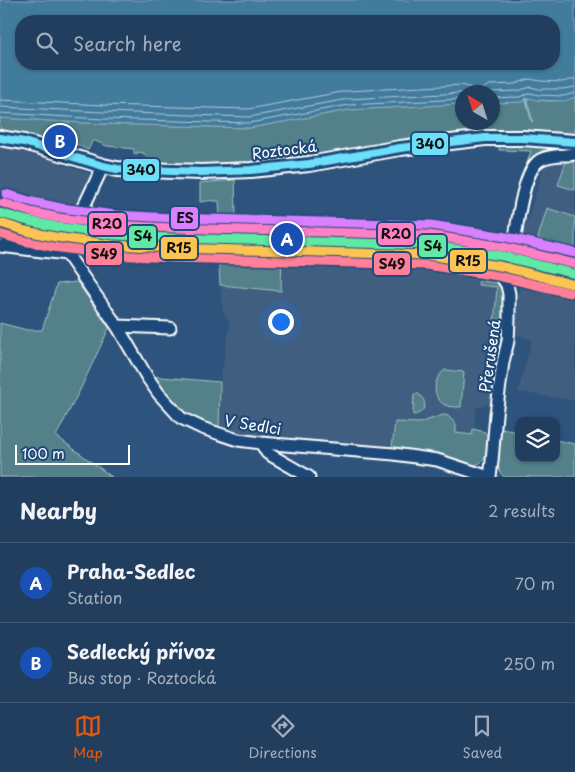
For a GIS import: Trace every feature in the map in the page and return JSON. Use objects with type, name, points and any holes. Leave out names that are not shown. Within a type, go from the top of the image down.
[{"type":"main road","name":"Roztocká","points":[[0,138],[24,142],[116,169],[170,172],[251,170],[309,164],[400,148],[485,138],[522,138],[575,142]]},
{"type":"street","points":[[514,245],[528,177],[534,166],[548,156],[575,154]]},
{"type":"street","points":[[0,246],[67,254],[79,213],[103,166]]},
{"type":"street","name":"V Sedlci","points":[[67,254],[117,326],[147,377],[159,394],[181,418],[213,433],[238,440],[394,454],[437,460],[490,477]]},
{"type":"street","name":"Přerušená","points":[[437,264],[491,270],[504,279],[508,289],[508,341],[503,362],[496,414],[490,477]]},
{"type":"street","points":[[117,326],[170,328]]},
{"type":"street","points":[[261,443],[267,453],[309,477]]},
{"type":"shaded area","points":[[0,145],[58,158],[57,163],[92,174],[93,177],[71,216],[0,196]]},
{"type":"shaded area","points":[[546,160],[575,160],[575,252],[523,235]]},
{"type":"shaded area","points":[[0,200],[22,209],[81,223],[82,218],[122,225],[189,230],[189,232],[402,238],[403,236],[512,247],[575,263],[575,280],[509,263],[436,253],[434,250],[418,249],[418,247],[207,242],[206,244],[145,244],[89,239],[56,234],[0,219]]},
{"type":"shaded area","points":[[34,229],[52,234],[51,245],[32,243]]},
{"type":"shaded area","points":[[282,248],[431,253],[430,271],[457,270],[480,274],[478,285],[497,287],[491,357],[499,361],[493,398],[486,405],[476,408],[474,429],[483,431],[487,435],[486,454],[483,459],[476,465],[248,437],[219,429],[220,382],[230,323],[223,312],[220,285],[281,291]]},
{"type":"shaded area","points":[[520,280],[539,282],[575,291],[575,401],[518,392],[532,340],[515,334]]},
{"type":"green space","points":[[575,97],[575,137],[204,167],[148,164],[148,158],[144,153],[137,152],[137,154],[134,154],[134,149],[107,146],[93,140],[88,150],[60,139],[59,142],[41,141],[0,133],[0,118],[103,124],[250,128],[349,110],[455,104],[455,130],[500,130],[500,103],[522,102],[531,98],[541,101],[565,100]]},
{"type":"green space","points":[[499,145],[533,145],[574,149],[570,152],[538,154],[532,161],[511,243],[509,242],[520,184],[531,151],[499,150]]},
{"type":"green space","points":[[566,161],[575,163],[575,190],[558,185]]},
{"type":"green space","points":[[235,180],[236,216],[220,217],[219,201],[200,202],[200,183]]},
{"type":"green space","points":[[547,208],[575,217],[575,251],[538,238]]},
{"type":"green space","points":[[0,219],[34,229],[32,243],[0,241]]},
{"type":"green space","points":[[218,246],[282,248],[281,291],[220,285]]},
{"type":"green space","points":[[434,250],[496,258],[524,264],[520,280],[510,283],[480,263],[437,256]]},
{"type":"green space","points":[[479,281],[497,283],[505,287],[502,348],[492,348],[497,287],[478,285]]},
{"type":"green space","points":[[77,282],[109,328],[56,436],[112,477],[0,477],[0,323],[27,330],[42,330],[57,284]]},
{"type":"green space","points":[[445,370],[464,372],[461,407],[445,405],[437,397],[436,382]]},
{"type":"green space","points":[[150,376],[220,382],[219,429],[184,414]]},
{"type":"green space","points":[[417,393],[421,396],[424,406],[421,412],[413,415],[414,394]]},
{"type":"green space","points":[[443,415],[448,416],[456,424],[456,433],[472,435],[473,429],[485,432],[488,446],[484,459],[481,462],[470,466],[392,448],[395,422],[419,423]]},
{"type":"green space","points":[[501,429],[515,431],[515,462],[560,462],[560,441],[575,444],[575,477],[504,477],[497,463]]},
{"type":"water","points":[[0,0],[575,0],[575,97],[565,101],[536,100],[531,98],[522,102],[500,103],[500,85],[455,85],[455,104],[349,110],[250,128],[103,124],[0,118]]},
{"type":"waterway","points":[[526,99],[532,121]]},
{"type":"transit line","name":"340","points":[[0,138],[24,142],[117,169],[201,172],[251,170],[309,164],[400,148],[485,138],[523,138],[575,142]]},
{"type":"transit line","name":"ES","points":[[6,194],[61,208],[116,215],[431,225],[506,237],[575,253]]},
{"type":"transit line","name":"R20","points":[[3,203],[59,218],[115,225],[429,235],[504,247],[575,264]]},
{"type":"transit line","name":"S4","points":[[0,213],[57,227],[114,235],[428,245],[502,256],[575,274]]},
{"type":"transit line","name":"R15","points":[[0,223],[55,237],[113,245],[427,255],[500,266],[572,284]]},
{"type":"transit line","name":"S49","points":[[0,234],[53,247],[112,255],[426,265],[498,276],[570,293]]},
{"type":"place","name":"Sedlecký přívoz","points":[[60,141]]},
{"type":"place","name":"Praha-Sedlec","points":[[287,239]]}]
